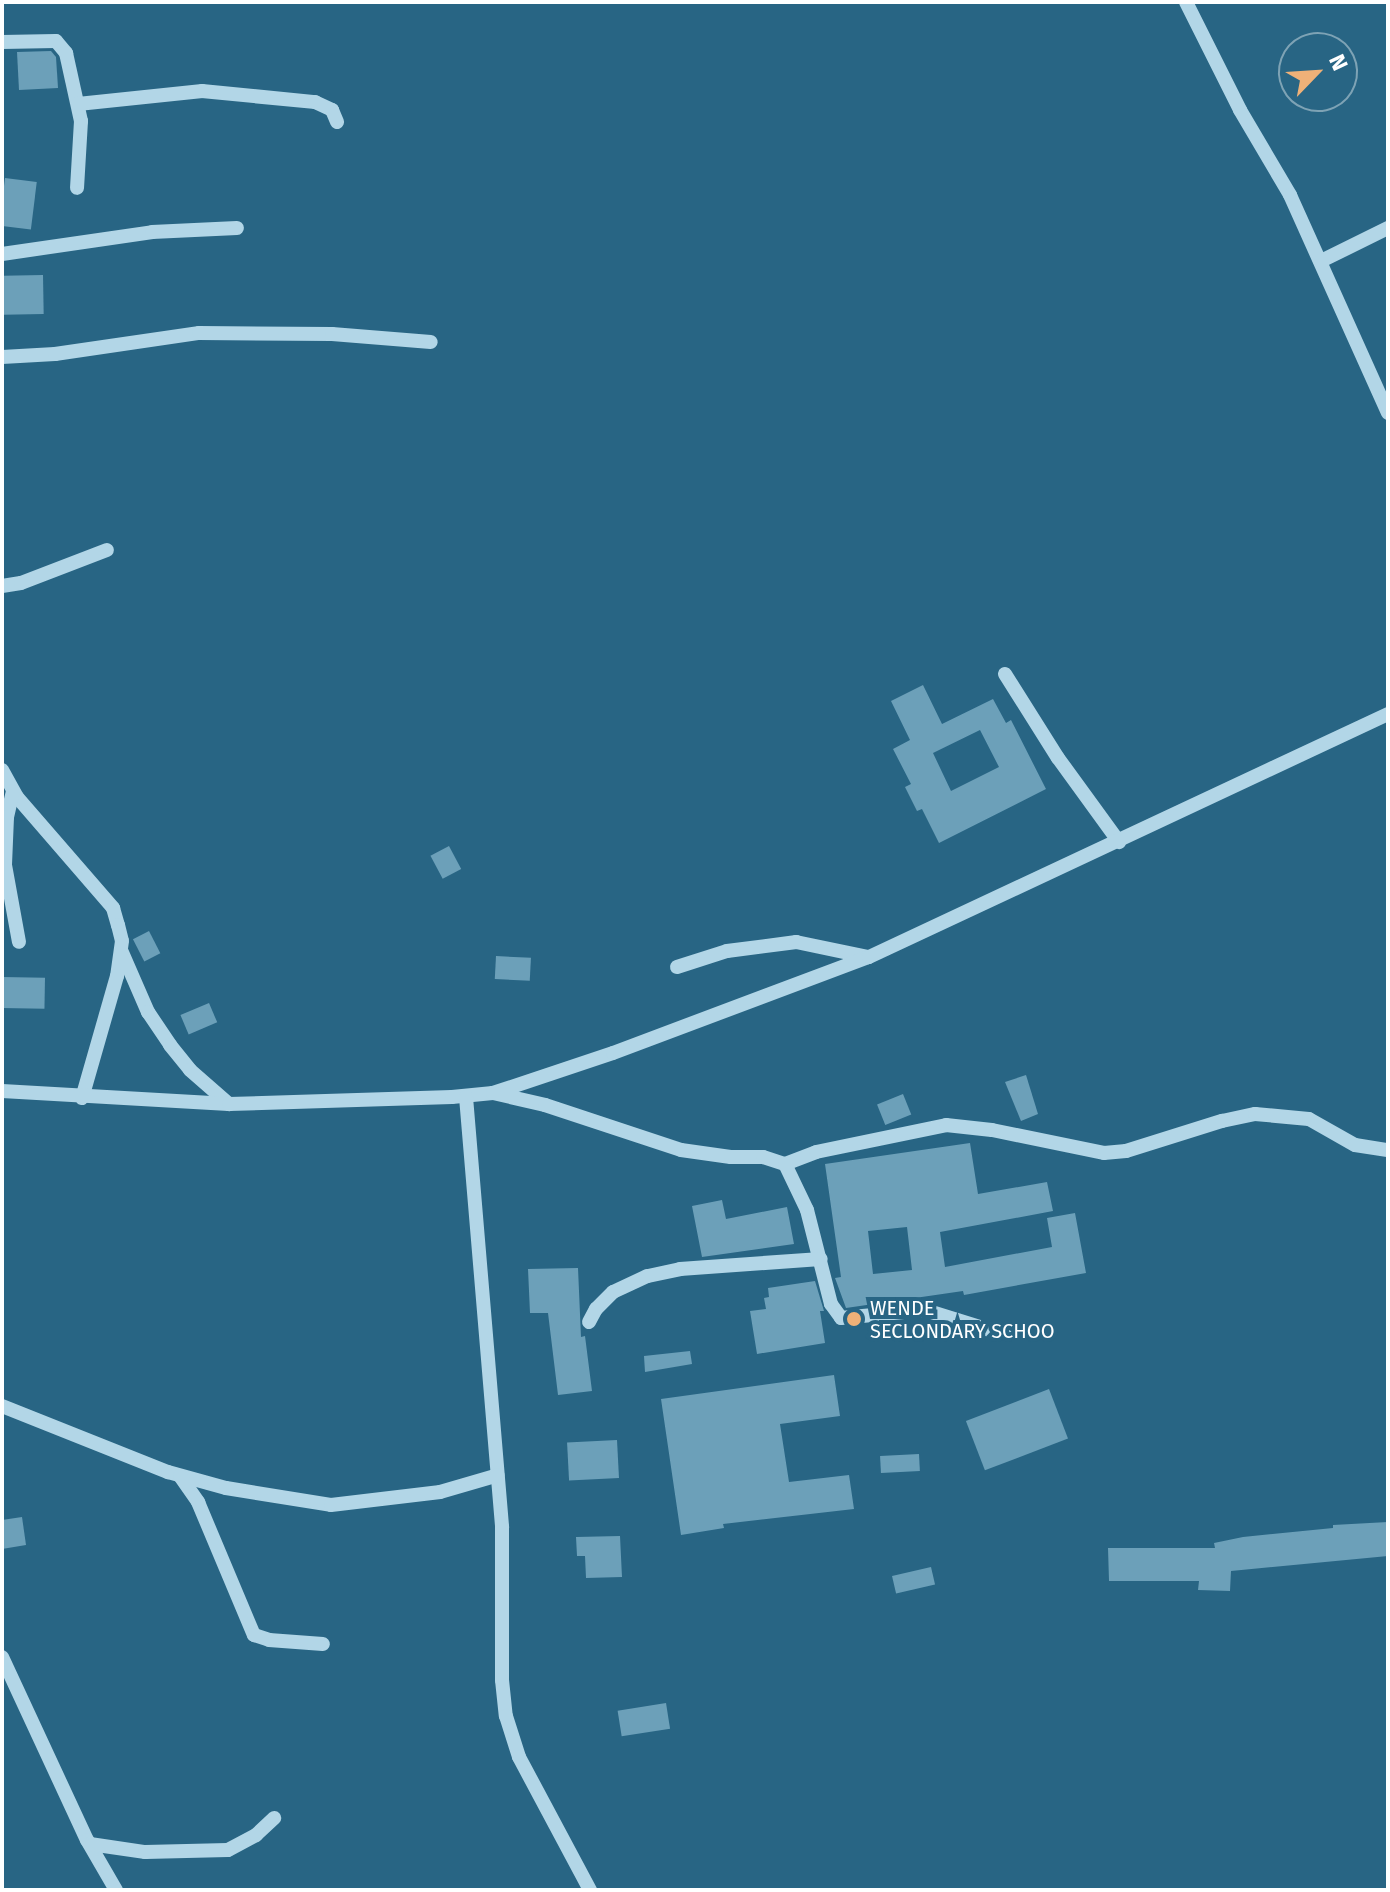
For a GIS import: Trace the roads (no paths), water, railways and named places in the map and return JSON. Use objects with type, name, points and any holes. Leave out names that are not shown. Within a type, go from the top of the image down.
[{"type":"street","points":[[1186,2],[1321,261],[1388,413]]},
{"type":"street","points":[[2,42],[56,41],[71,65],[78,104],[77,188]]},
{"type":"street","points":[[78,104],[202,91],[315,102],[332,110],[337,122]]},
{"type":"street","points":[[2,254],[152,232],[237,228]]},
{"type":"street","points":[[1321,261],[1388,228]]},
{"type":"street","points":[[2,357],[55,354],[199,333],[332,334],[431,342]]},
{"type":"street","points":[[2,586],[21,583],[107,550]]},
{"type":"street","points":[[1005,674],[1058,758],[1119,842]]},
{"type":"street","points":[[2,1091],[82,1098],[229,1104],[466,1097],[493,1093],[613,1053],[869,957],[1388,714]]},
{"type":"street","points":[[2,770],[13,791],[113,908],[121,950],[148,1012],[170,1045],[190,1070],[229,1104]]},
{"type":"street","points":[[13,791],[5,865],[19,942]]},
{"type":"street","points":[[677,967],[727,951],[796,942],[869,957]]},
{"type":"street","points":[[82,1098],[117,976],[121,950]]},
{"type":"street","points":[[493,1093],[558,1109],[681,1150],[731,1157],[763,1157],[785,1164],[816,1152],[946,1125],[992,1130],[1104,1153],[1126,1151],[1255,1114],[1309,1119],[1355,1145],[1388,1150]]},
{"type":"street","points":[[466,1097],[502,1527],[502,1680],[506,1716],[519,1757],[590,1890]]},
{"type":"street","points":[[785,1164],[807,1210],[831,1304],[841,1318],[925,1310],[986,1329],[1012,1333]]},
{"type":"street","points":[[589,1322],[596,1309],[613,1292],[648,1276],[680,1269],[821,1259]]},
{"type":"street","points":[[2,1406],[180,1476],[226,1488],[331,1505],[440,1492],[498,1475]]},
{"type":"street","points":[[180,1476],[198,1502],[254,1635],[269,1640],[323,1644]]},
{"type":"street","points":[[2,1657],[90,1844],[116,1890]]},
{"type":"street","points":[[90,1844],[145,1852],[228,1850],[256,1835],[274,1818]]},
{"type":"place","name":"WENDE SECLONDARY SCHOO","points":[[854,1319]]}]
